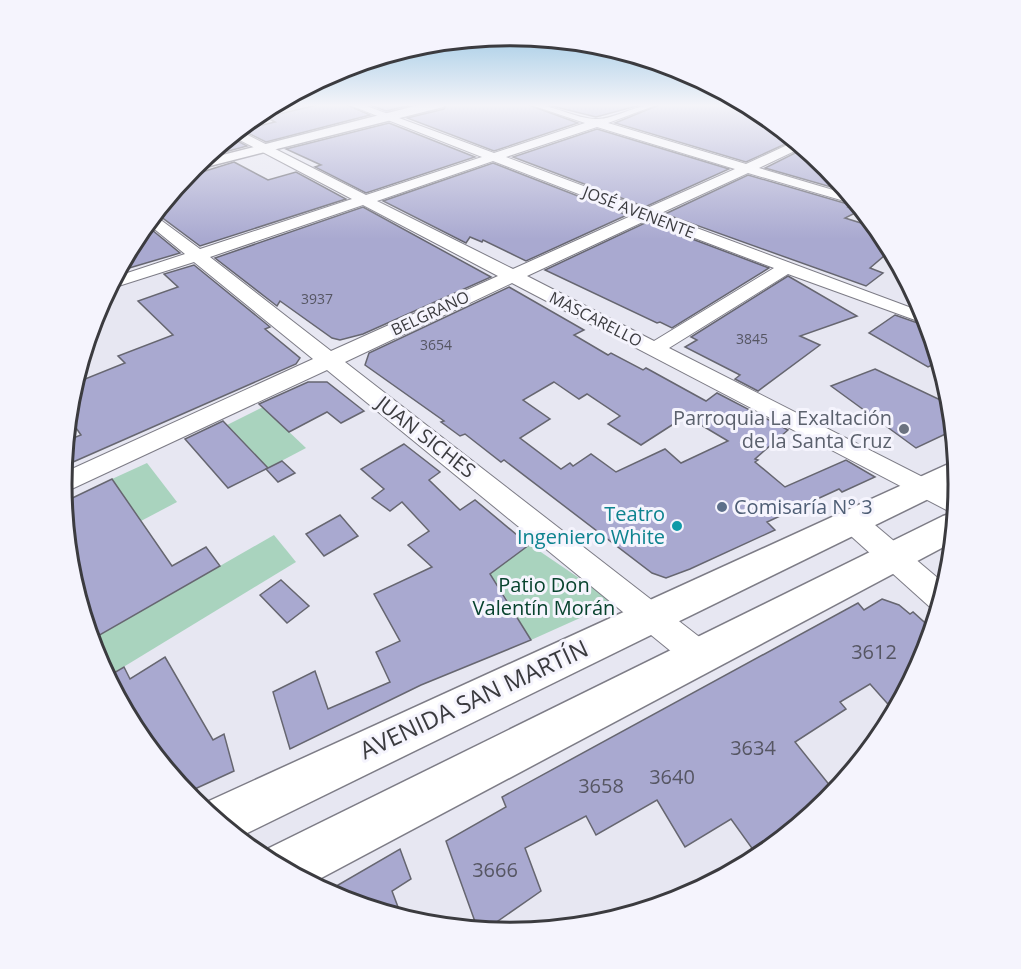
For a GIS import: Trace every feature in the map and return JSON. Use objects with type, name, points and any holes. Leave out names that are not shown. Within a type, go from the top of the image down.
[{"type":"main road","points":[[215,161],[261,149]]},
{"type":"main road","name":"AVENIDA SAN MARTÍN","points":[[226,817],[948,476]]},
{"type":"main road","points":[[292,865],[946,529]]},
{"type":"street","name":"MASCARELLO","points":[[268,149],[948,501]]},
{"type":"street","name":"JOSÉ AVENENTE","points":[[473,149],[914,315]]},
{"type":"street","points":[[123,280],[518,149]]},
{"type":"street","points":[[684,149],[840,196]]},
{"type":"street","name":"BELGRANO","points":[[72,479],[787,149]]},
{"type":"street","name":"JUAN SICHES","points":[[158,225],[700,656]]},
{"type":"street","points":[[654,349],[786,268]]},
{"type":"street","points":[[852,521],[935,593]]},
{"type":"green space","points":[[263,407],[306,448],[268,468],[227,425]]},
{"type":"green space","points":[[147,463],[177,502],[141,521],[112,479]]},
{"type":"green space","points":[[274,535],[296,562],[115,672],[100,635]]},
{"type":"green space","name":"Patio Don Valentín Morán","points":[[529,544],[607,597],[609,605],[531,640],[503,593],[493,592],[484,578]]},
{"type":"building","points":[[286,149],[455,149],[475,157],[366,193],[315,167],[321,165]]},
{"type":"building","points":[[536,149],[664,149],[729,169],[645,207],[513,157]]},
{"type":"building","points":[[703,149],[774,149],[746,162]]},
{"type":"building","points":[[796,153],[832,187],[765,168]]},
{"type":"building","points":[[234,162],[268,180],[296,172],[346,199],[200,246],[163,218],[205,171]]},
{"type":"building","points":[[493,163],[627,215],[526,261],[483,240],[482,242],[470,237],[466,243],[383,201]]},
{"type":"building","points":[[748,175],[846,204],[854,213],[845,218],[862,223],[884,256],[870,268],[883,273],[866,286],[665,214]]},
{"type":"building","points":[[363,207],[491,277],[363,334],[340,340],[332,338],[280,301],[277,306],[215,258]]},
{"type":"building","points":[[647,222],[769,268],[672,328],[545,270]]},
{"type":"building","points":[[153,231],[180,253],[130,268]]},
{"type":"building","points":[[194,265],[270,327],[265,329],[300,358],[296,364],[73,462],[75,437],[81,435],[76,428],[85,379],[125,363],[118,356],[173,335],[138,301],[178,287],[164,274]]},
{"type":"building","points":[[788,276],[857,316],[800,336],[820,345],[758,391],[735,379],[740,375],[685,347],[697,340],[691,337]]},
{"type":"building","points":[[509,287],[584,330],[574,335],[608,355],[611,353],[643,370],[646,368],[706,401],[717,393],[788,430],[755,459],[758,460],[755,462],[785,487],[846,460],[875,477],[842,492],[839,489],[767,522],[775,530],[666,578],[652,573],[504,460],[501,462],[465,434],[460,436],[441,422],[444,421],[365,365],[369,353]],"holes":[[[554,382],[579,399],[587,394],[620,416],[608,424],[641,445],[686,416],[728,441],[681,463],[665,449],[616,472],[591,454],[573,466],[570,463],[561,469],[520,438],[550,419],[523,400]]]},
{"type":"building","points":[[895,315],[917,323],[932,365],[928,367],[869,333]]},
{"type":"building","points":[[875,369],[940,400],[946,434],[916,448],[831,386]]},
{"type":"building","points":[[308,382],[327,382],[364,411],[341,423],[327,412],[289,432],[259,404]]},
{"type":"building","points":[[223,421],[268,468],[228,488],[185,439]]},
{"type":"building","points":[[404,444],[440,472],[429,480],[460,510],[475,500],[529,545],[490,574],[531,640],[421,685],[290,749],[273,692],[315,671],[328,709],[390,682],[376,652],[400,641],[374,594],[432,567],[408,545],[429,531],[402,502],[390,511],[372,498],[384,489],[361,469]]},
{"type":"building","points":[[282,461],[295,473],[278,482],[266,469]]},
{"type":"building","points":[[112,479],[172,566],[206,547],[220,566],[100,635],[87,598],[81,570],[72,498]]},
{"type":"building","points":[[340,515],[358,536],[324,556],[306,534]]},
{"type":"building","points":[[281,580],[309,606],[287,623],[260,595]]},
{"type":"building","points":[[882,599],[899,605],[910,614],[913,612],[926,623],[915,652],[889,705],[870,684],[840,702],[846,709],[795,742],[829,785],[777,832],[753,850],[731,819],[685,847],[657,800],[596,835],[586,816],[525,848],[541,891],[496,922],[475,921],[446,841],[506,807],[502,797],[858,603],[864,610]]},
{"type":"building","points":[[165,657],[213,740],[224,734],[234,771],[196,789],[146,728],[115,672],[124,667],[130,679]]},
{"type":"building","points":[[400,849],[411,879],[392,891],[397,908],[336,886]]},
{"type":"place","name":"Parroquia La Exaltación de la Santa Cruz","points":[[904,429]]},
{"type":"place","name":"Comisaría N° 3","points":[[722,507]]},
{"type":"place","name":"Teatro Ingeniero White","points":[[677,526]]}]
